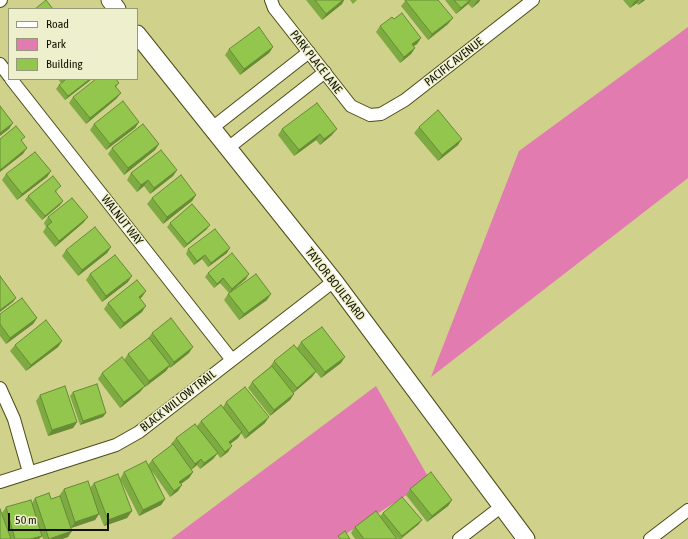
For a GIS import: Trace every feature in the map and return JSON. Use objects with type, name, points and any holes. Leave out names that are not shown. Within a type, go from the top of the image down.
[{"type":"street","points":[[110,0],[116,8]]},
{"type":"street","name":"PARK PLACE LANE","points":[[271,0],[274,8],[351,106],[370,115]]},
{"type":"street","name":"PACIFIC AVENUE","points":[[370,115],[381,114],[405,100],[532,0]]},
{"type":"street","name":"TAYLOR BOULEVARD","points":[[138,35],[334,281],[526,539]]},
{"type":"street","points":[[212,128],[308,52]]},
{"type":"street","points":[[0,64],[8,75]]},
{"type":"street","points":[[228,148],[325,72]]},
{"type":"street","name":"WALNUT WAY","points":[[13,80],[232,360]]},
{"type":"street","name":"BLACK WILLOW TRAIL","points":[[0,482],[116,445],[139,432],[334,281]]},
{"type":"street","points":[[0,388],[14,419],[29,472]]},
{"type":"street","points":[[459,539],[502,506]]},
{"type":"street","points":[[650,539],[688,510]]},
{"type":"green space","points":[[688,27],[688,178],[431,377],[519,151]]},
{"type":"green space","points":[[376,386],[430,480],[338,539],[171,539]]},
{"type":"building","points":[[46,0],[52,8],[36,8]]},
{"type":"building","points":[[315,0],[343,0],[326,14]]},
{"type":"building","points":[[405,0],[438,0],[453,18],[432,34]]},
{"type":"building","points":[[454,0],[470,0],[461,8]]},
{"type":"building","points":[[402,13],[421,38],[412,44],[415,48],[404,57],[380,26],[392,17],[394,19]]},
{"type":"building","points":[[259,27],[273,47],[244,69],[229,49]]},
{"type":"building","points":[[65,80],[89,80],[68,96],[59,85]]},
{"type":"building","points":[[95,80],[117,80],[119,83],[115,86],[121,93],[90,118],[73,97]]},
{"type":"building","points":[[123,101],[139,122],[110,144],[94,124]]},
{"type":"building","points":[[317,103],[337,129],[324,139],[320,134],[299,150],[282,129]]},
{"type":"building","points":[[0,106],[13,123],[0,133]]},
{"type":"building","points":[[438,110],[462,139],[442,155],[419,127]]},
{"type":"building","points":[[143,124],[159,144],[128,168],[112,148]]},
{"type":"building","points":[[16,126],[25,137],[21,140],[27,148],[0,170],[0,139]]},
{"type":"building","points":[[161,150],[177,170],[154,188],[148,180],[141,185],[131,173]]},
{"type":"building","points":[[35,152],[51,171],[22,194],[6,174]]},
{"type":"building","points":[[181,175],[196,195],[167,217],[152,198]]},
{"type":"building","points":[[53,176],[61,186],[55,191],[63,201],[45,216],[28,196]]},
{"type":"building","points":[[72,198],[88,217],[59,241],[47,226],[52,222],[48,217]]},
{"type":"building","points":[[192,204],[210,225],[187,244],[170,223]]},
{"type":"building","points":[[95,227],[111,247],[82,270],[66,250]]},
{"type":"building","points":[[215,229],[230,248],[211,263],[205,255],[197,261],[188,249]]},
{"type":"building","points":[[232,253],[249,274],[232,289],[223,278],[217,284],[208,273]]},
{"type":"building","points":[[115,255],[132,276],[106,296],[90,274]]},
{"type":"building","points":[[256,274],[271,294],[244,314],[228,294]]},
{"type":"building","points":[[0,276],[16,298],[0,310]]},
{"type":"building","points":[[137,280],[146,291],[139,297],[146,306],[124,323],[108,303]]},
{"type":"building","points":[[22,298],[37,318],[10,338],[0,324],[0,314]]},
{"type":"building","points":[[171,318],[193,347],[174,362],[152,333]]},
{"type":"building","points":[[46,320],[62,341],[31,365],[15,345]]},
{"type":"building","points":[[322,327],[345,357],[325,372],[301,342]]},
{"type":"building","points":[[149,338],[170,365],[149,381],[128,354]]},
{"type":"building","points":[[294,345],[316,371],[297,388],[274,361]]},
{"type":"building","points":[[122,357],[145,386],[124,402],[102,373]]},
{"type":"building","points":[[272,366],[294,394],[274,410],[252,382]]},
{"type":"building","points":[[97,384],[106,413],[83,421],[73,392]]},
{"type":"building","points":[[65,386],[77,422],[52,430],[40,395]]},
{"type":"building","points":[[245,387],[269,417],[249,433],[226,402]]},
{"type":"building","points":[[221,405],[242,432],[229,442],[232,446],[225,452],[201,421]]},
{"type":"building","points":[[195,424],[218,453],[204,463],[201,459],[195,464],[176,438]]},
{"type":"building","points":[[173,444],[193,472],[179,482],[182,485],[174,491],[152,460]]},
{"type":"building","points":[[146,461],[165,499],[143,510],[124,472]]},
{"type":"building","points":[[431,472],[452,500],[432,516],[410,489]]},
{"type":"building","points":[[118,474],[132,511],[108,520],[94,483]]},
{"type":"building","points":[[88,481],[99,514],[75,522],[64,489]]},
{"type":"building","points":[[49,493],[51,499],[60,496],[72,531],[49,539],[35,498]]},
{"type":"building","points":[[402,497],[422,520],[402,536],[383,513]]},
{"type":"building","points":[[31,500],[42,536],[30,539],[15,539],[6,507]]},
{"type":"building","points":[[0,509],[11,539],[0,539]]},
{"type":"building","points":[[376,511],[397,539],[364,539],[355,527]]},
{"type":"building","points":[[345,531],[350,539],[340,539],[338,536]]}]
